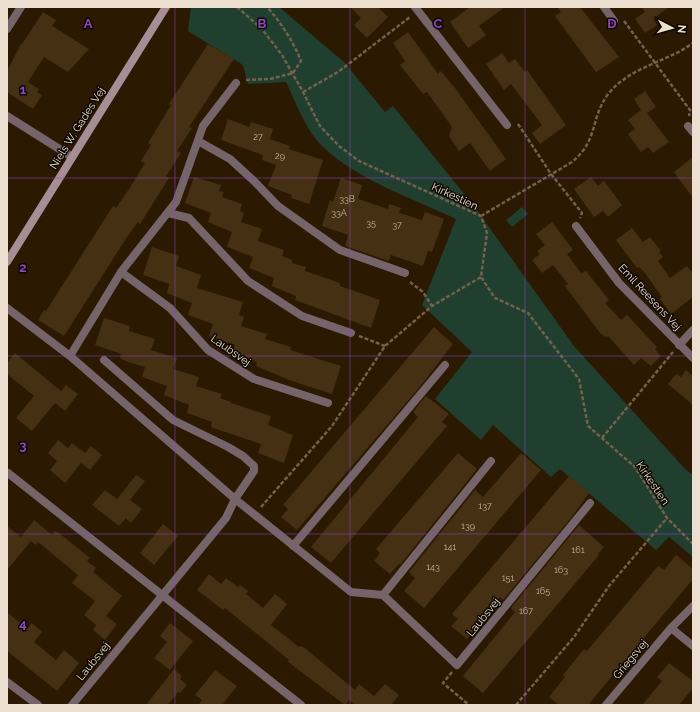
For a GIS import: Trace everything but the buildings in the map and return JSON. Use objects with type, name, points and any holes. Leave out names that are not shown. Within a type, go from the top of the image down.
[{"type":"street","points":[[7,29],[21,7]]},
{"type":"street","name":"Niels W. Gades Vej","points":[[7,262],[166,7]]},
{"type":"street","points":[[604,7],[614,22]]},
{"type":"street","points":[[416,9],[506,125]]},
{"type":"street","points":[[70,356],[121,272],[176,202],[203,126],[236,83]]},
{"type":"street","points":[[7,116],[72,157]]},
{"type":"street","points":[[198,141],[230,159],[278,206],[340,250],[405,273]]},
{"type":"street","points":[[168,213],[189,218],[248,281],[302,316],[351,333]]},
{"type":"street","name":"Emil Reesens Vej","points":[[576,226],[619,283],[693,358]]},
{"type":"street","name":"Laubsvej","points":[[121,272],[170,308],[208,350],[254,379],[328,402]]},
{"type":"street","points":[[7,308],[70,356],[254,515],[351,592],[383,595],[457,665]]},
{"type":"street","name":"Emil Reesens Vej","points":[[679,345],[693,330]]},
{"type":"street","name":"Laubsvej","points":[[72,705],[226,518],[235,499],[254,471],[254,466],[243,456],[173,420],[104,360]]},
{"type":"street","points":[[293,546],[445,365]]},
{"type":"street","points":[[383,595],[491,461]]},
{"type":"street","points":[[8,474],[301,705]]},
{"type":"street","name":"Laubsvej","points":[[457,665],[590,504]]},
{"type":"street","name":"Griegsvej","points":[[606,705],[671,628],[693,606]]},
{"type":"street","points":[[671,628],[693,646]]},
{"type":"street","points":[[7,682],[38,705]]},
{"type":"path","name":"Kirkestien","points":[[237,7],[262,29],[282,55],[293,73],[320,126],[339,146],[359,161],[481,216],[487,233],[481,277],[495,298],[528,313],[579,379],[588,426],[635,467],[667,518],[693,544]]},
{"type":"path","points":[[236,83],[248,79],[270,80],[293,73],[302,61],[280,21],[267,7]]},
{"type":"path","points":[[303,92],[338,72],[416,9]]},
{"type":"path","points":[[614,22],[622,18],[690,110],[690,129]]},
{"type":"path","points":[[481,216],[580,155],[593,135],[599,109],[609,92],[635,71],[684,50],[693,43]]},
{"type":"path","points":[[506,125],[517,124],[551,174],[582,213],[576,226]]},
{"type":"path","points":[[405,273],[410,282],[423,292],[432,306]]},
{"type":"path","points":[[254,515],[332,426],[385,346],[432,306],[481,277]]},
{"type":"path","points":[[351,333],[385,346]]},
{"type":"path","points":[[602,438],[679,345]]},
{"type":"path","points":[[516,705],[574,637],[609,586],[667,518]]},
{"type":"path","points":[[457,665],[443,683],[469,705]]},
{"type":"green space","points":[[191,7],[279,7],[344,62],[385,112],[393,106],[474,206],[574,346],[685,469],[693,475],[693,557],[669,537],[656,550],[560,469],[551,477],[493,425],[481,440],[435,399],[472,352],[422,305],[456,219],[368,179],[336,158],[322,146],[311,132],[301,116],[286,82],[248,84],[243,65],[188,31]]},
{"type":"green space","points":[[522,207],[528,214],[512,227],[506,220]]}]
